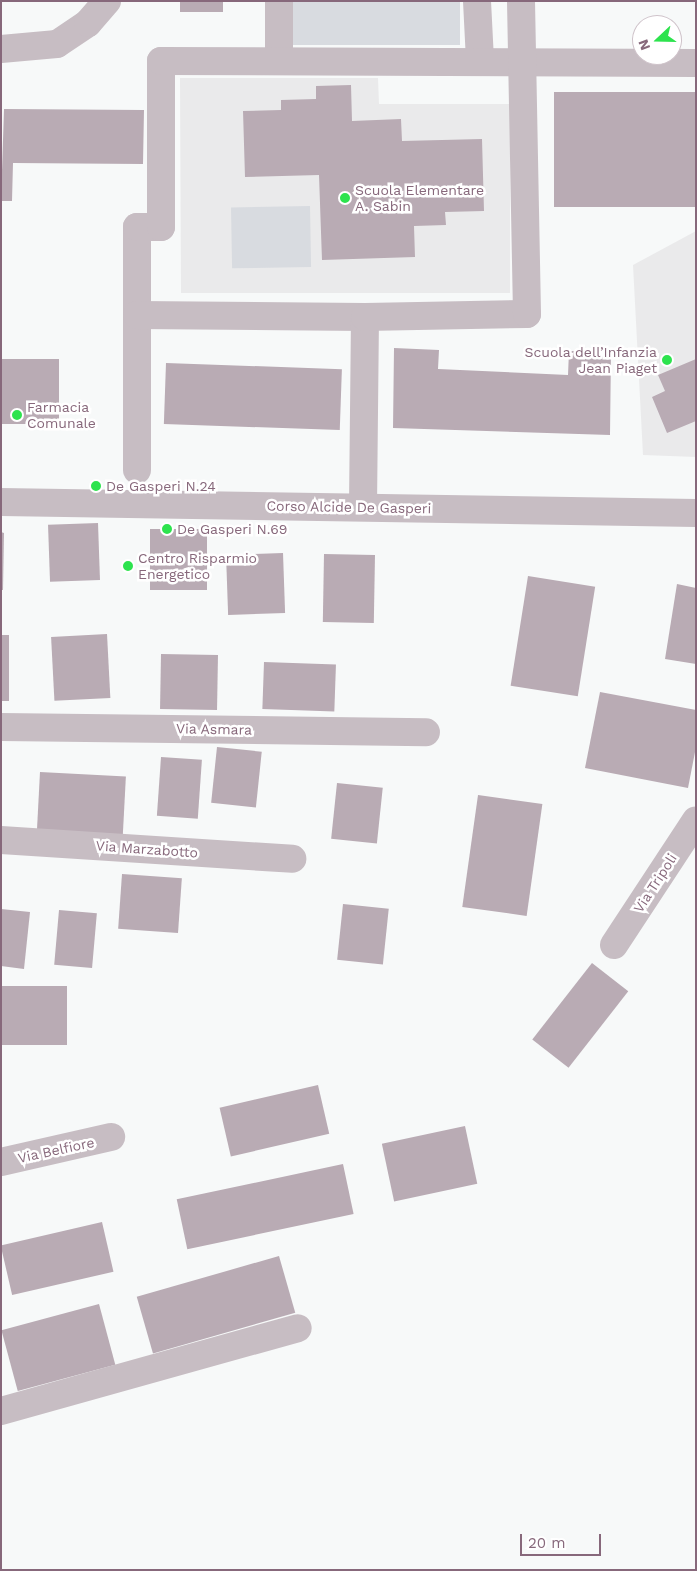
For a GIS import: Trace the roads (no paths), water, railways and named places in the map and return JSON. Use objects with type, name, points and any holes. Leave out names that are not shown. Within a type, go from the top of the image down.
[{"type":"street","points":[[1,49],[57,44],[88,23],[107,1]]},
{"type":"street","points":[[279,1],[279,61]]},
{"type":"street","points":[[477,1],[480,61]]},
{"type":"street","points":[[137,315],[365,317],[527,314],[521,1]]},
{"type":"street","points":[[137,470],[137,227],[161,226],[161,60],[696,63]]},
{"type":"street","points":[[363,507],[365,317]]},
{"type":"street","name":"Corso Alcide De Gasperi","points":[[1,502],[696,513]]},
{"type":"street","name":"Via Asmara","points":[[1,727],[426,732]]},
{"type":"street","name":"Via Tripoli","points":[[614,945],[696,820]]},
{"type":"street","name":"Via Marzabotto","points":[[1,840],[292,859]]},
{"type":"street","name":"Via Belfiore","points":[[1,1162],[111,1138]]},
{"type":"street","points":[[1,1411],[298,1328]]},
{"type":"place","name":"Scuola Elementare A. Sabin","points":[[345,198]]},
{"type":"place","name":"Scuola dell’Infanzia Jean Piaget","points":[[667,360]]},
{"type":"place","name":"Farmacia Comunale","points":[[17,415]]},
{"type":"place","name":"De Gasperi N.24","points":[[96,486]]},
{"type":"place","name":"De Gasperi N.69","points":[[167,529]]},
{"type":"place","name":"Centro Risparmio Energetico","points":[[128,566]]}]
